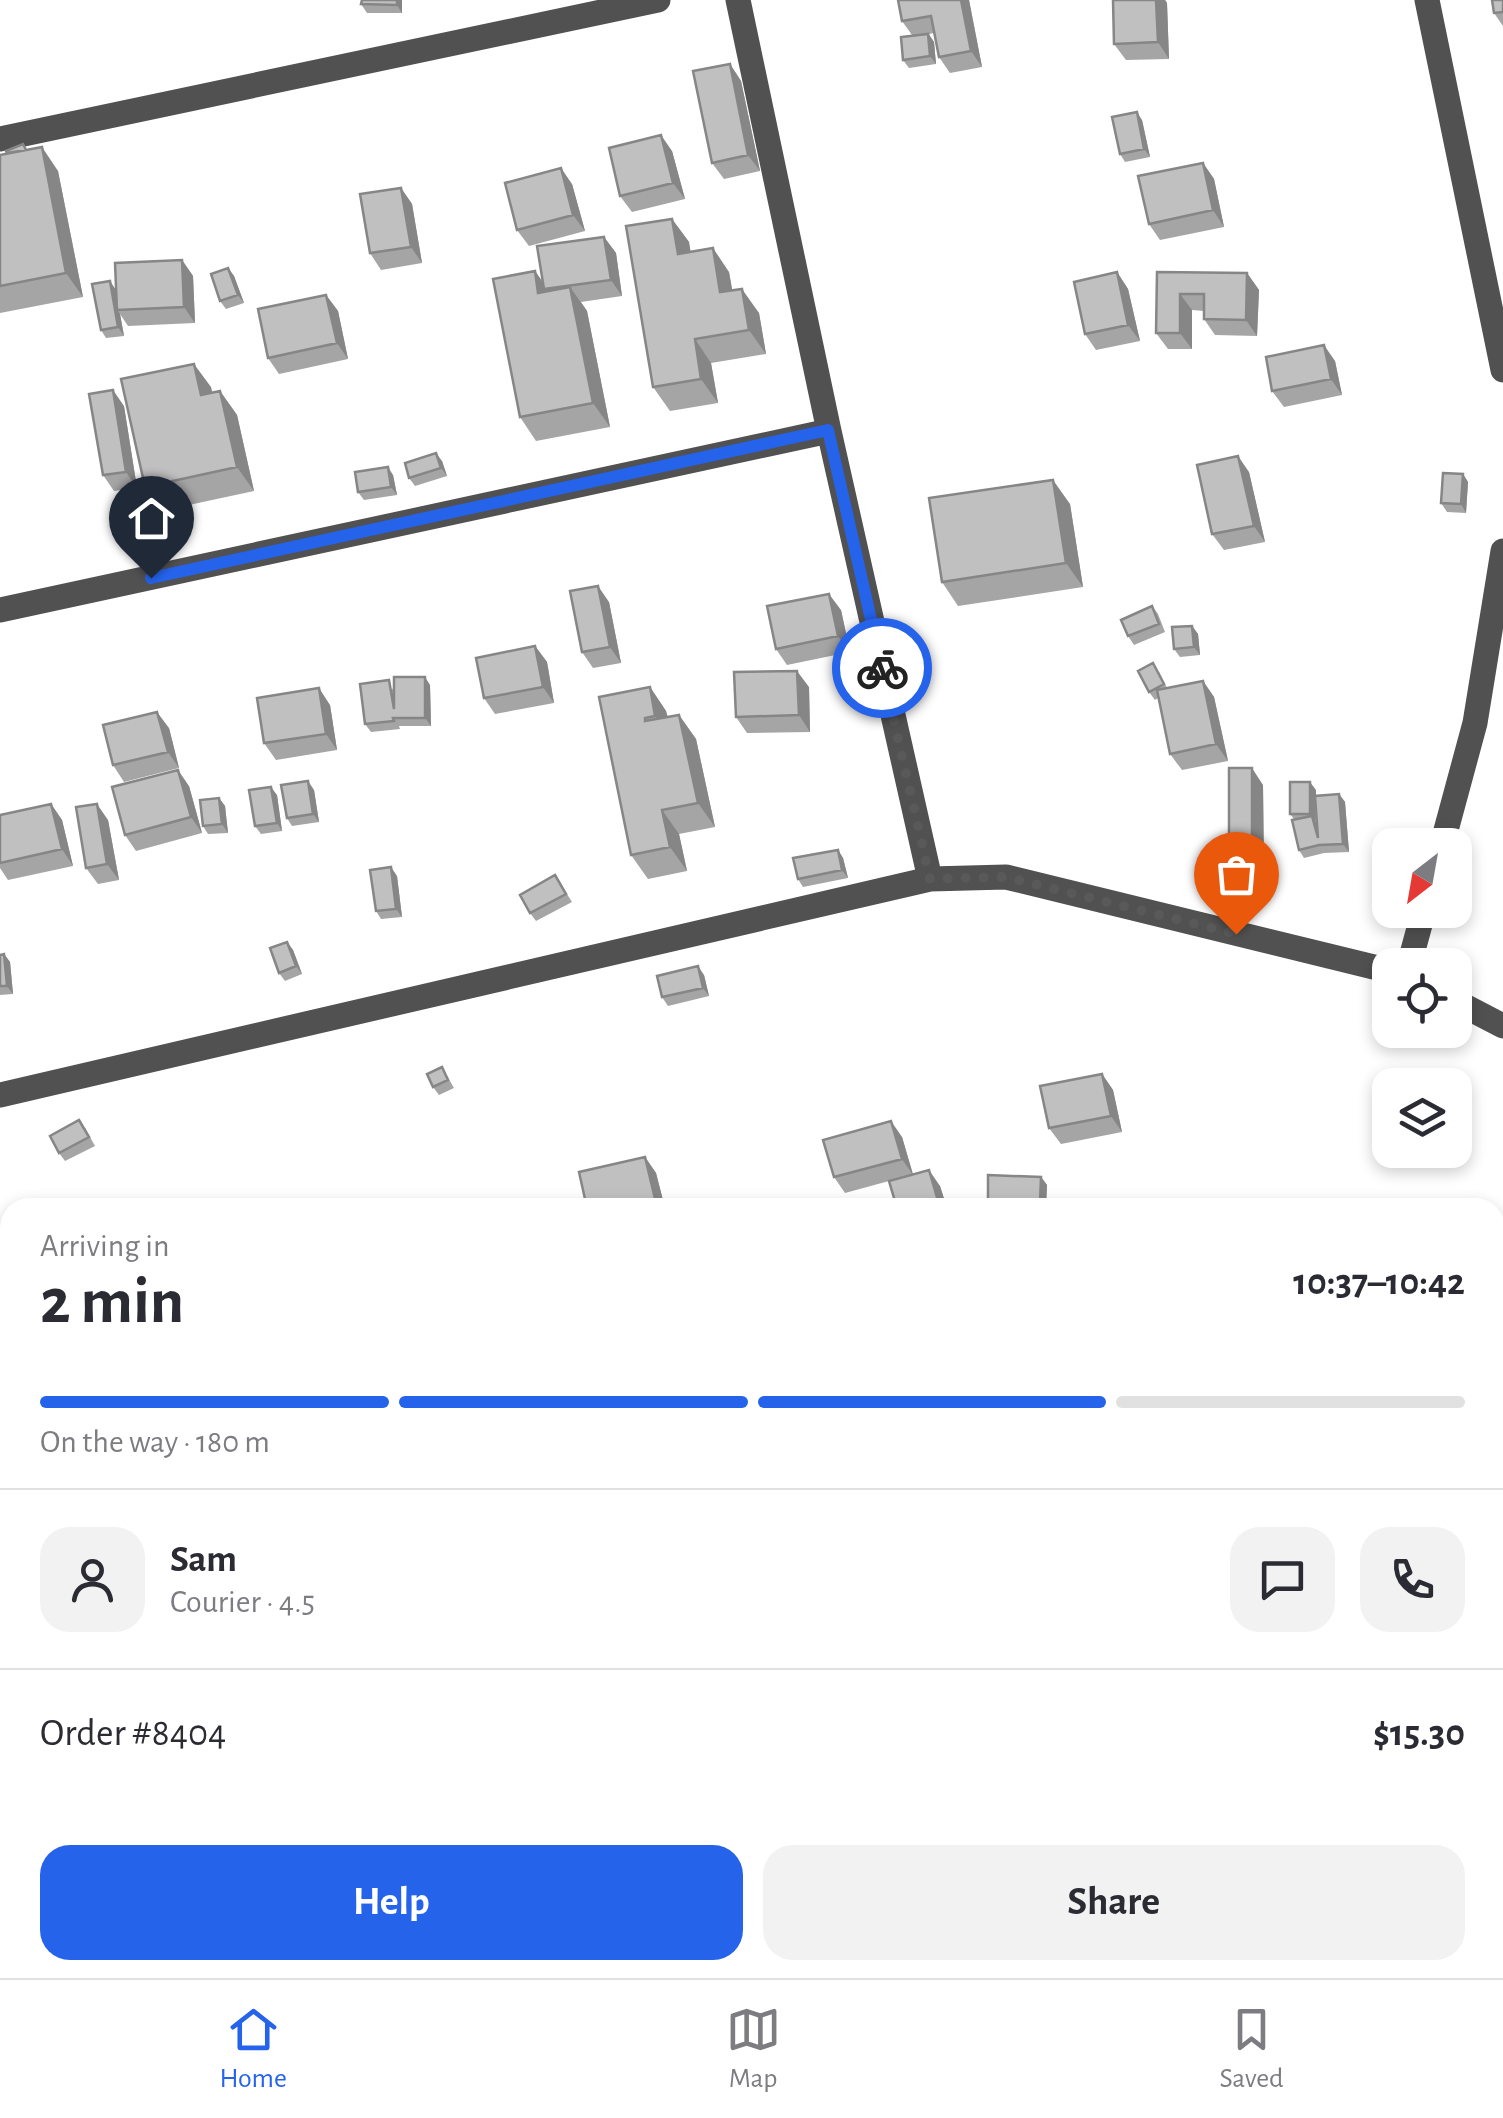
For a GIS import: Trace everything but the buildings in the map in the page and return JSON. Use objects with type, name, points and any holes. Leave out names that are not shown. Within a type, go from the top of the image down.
[{"type":"street","points":[[0,139],[658,0]]},
{"type":"street","points":[[738,0],[828,430],[930,879]]},
{"type":"street","points":[[1427,0],[1503,370]]},
{"type":"street","points":[[0,610],[828,430]]},
{"type":"street","points":[[1447,828],[1475,723],[1503,551]]},
{"type":"street","points":[[0,1094],[930,879],[1006,877],[1372,967]]},
{"type":"street","points":[[1472,1010],[1503,1026]]},
{"type":"way so far","points":[[882,668],[930,879],[1006,877],[1236,934]]},
{"type":"route","points":[[151,578],[828,430],[882,668]]}]
